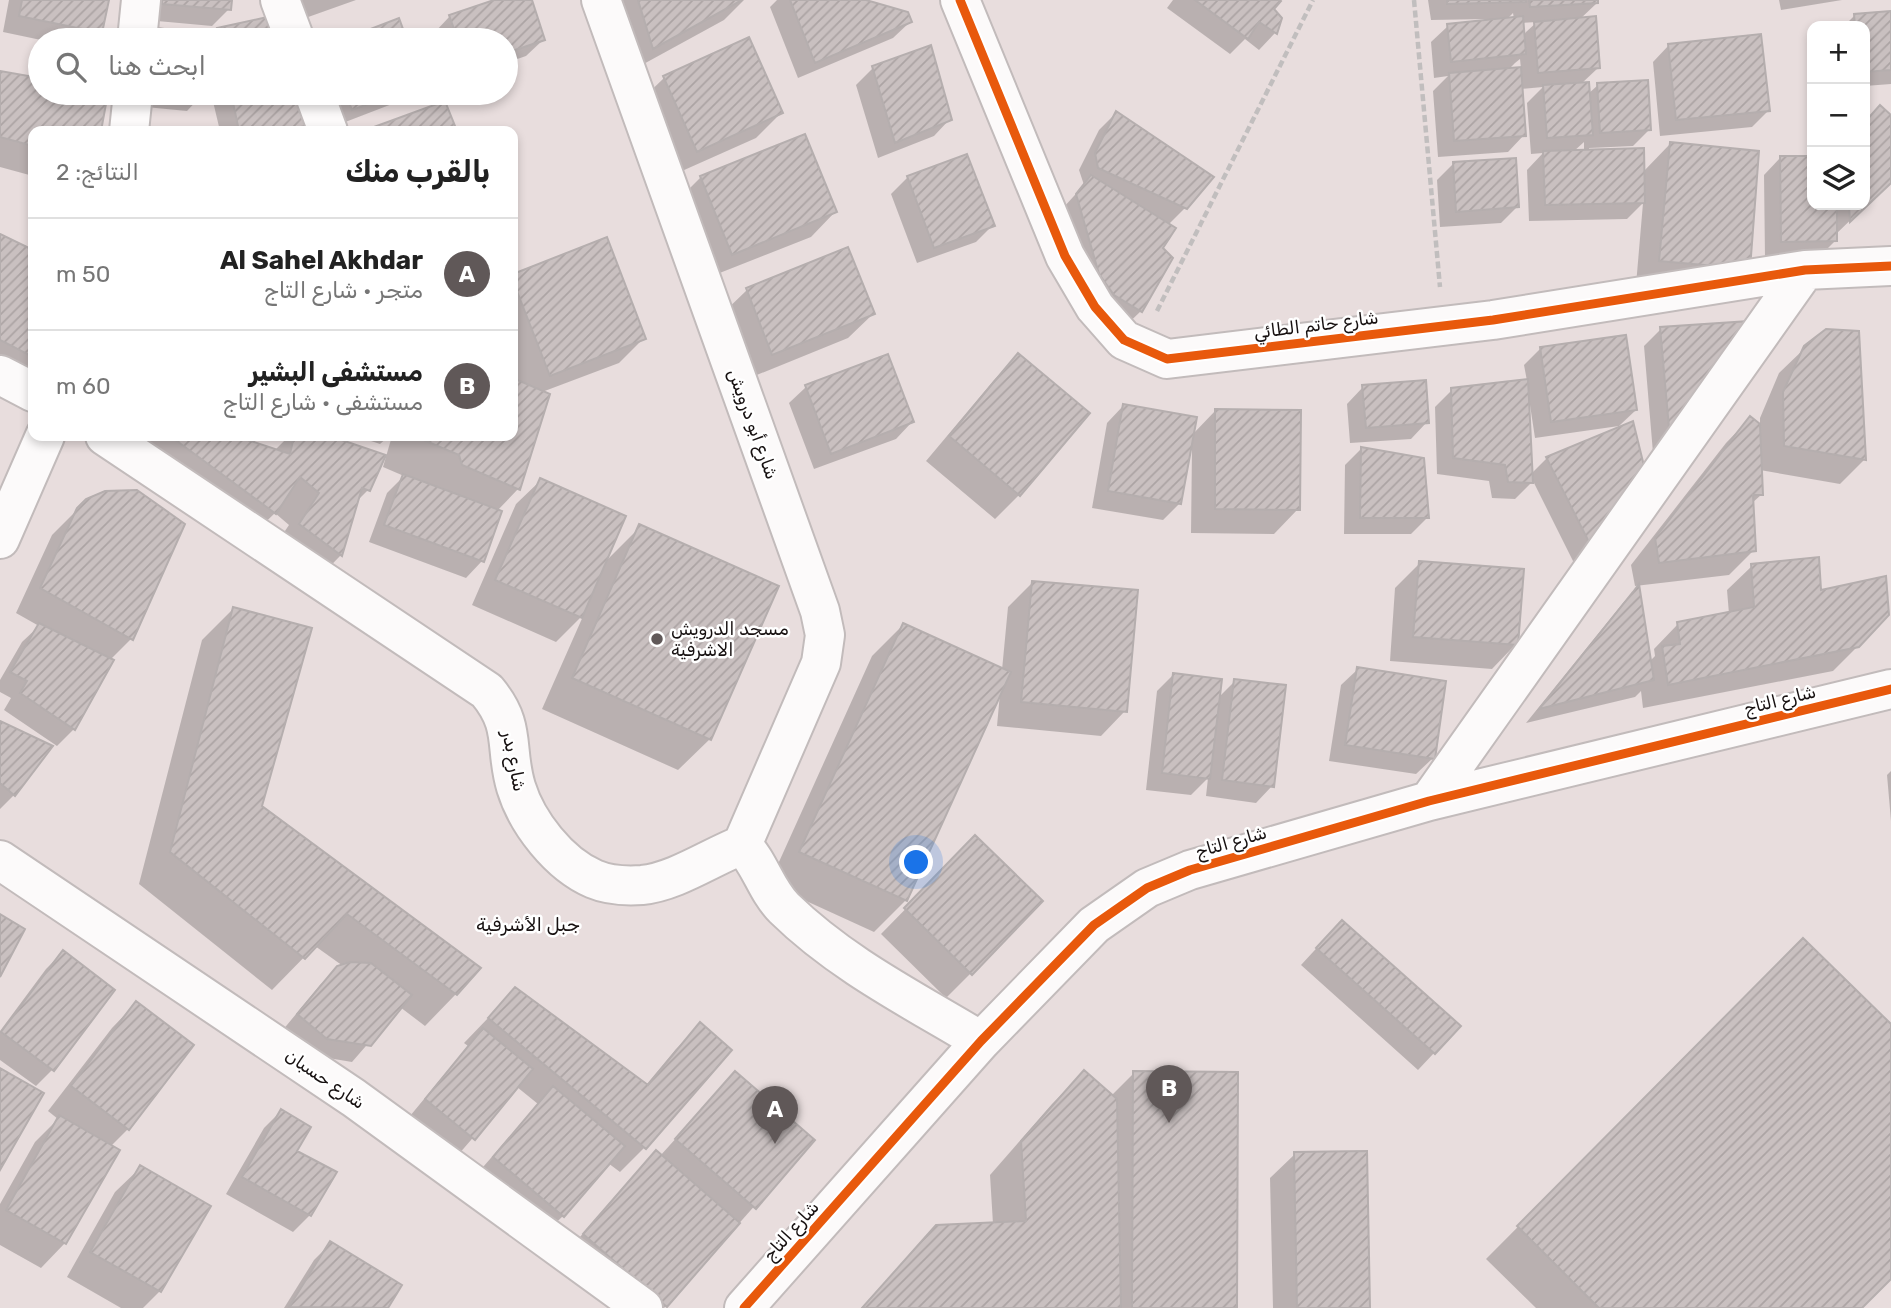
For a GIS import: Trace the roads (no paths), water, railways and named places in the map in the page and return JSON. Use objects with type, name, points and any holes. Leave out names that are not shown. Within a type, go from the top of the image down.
[{"type":"street","points":[[138,28],[141,0]]},
{"type":"street","points":[[280,0],[290,28]]},
{"type":"street","name":"شارع أبو درويش","points":[[601,0],[815,598],[825,635],[821,663],[806,702],[742,845]]},
{"type":"street","name":"شارع حاتم الطائي","points":[[960,0],[1065,256],[1095,307],[1124,340],[1167,359],[1506,318],[1805,270],[1891,266]]},
{"type":"street","points":[[130,126],[132,105]]},
{"type":"street","points":[[318,105],[326,126]]},
{"type":"street","points":[[1429,801],[1805,270]]},
{"type":"street","points":[[0,375],[28,389]]},
{"type":"street","points":[[0,539],[43,441]]},
{"type":"street","name":"شارع بدر","points":[[112,441],[487,691],[500,706],[507,725],[516,787],[531,821],[558,854],[586,874],[611,884],[643,885],[677,874],[742,845]]},
{"type":"street","name":"شارع التاج","points":[[744,1308],[981,1041],[1094,925],[1147,888],[1189,870],[1429,801],[1891,689]]},
{"type":"street","points":[[742,845],[750,853],[780,905],[800,924],[848,961],[981,1041]]},
{"type":"street","name":"شارع حسبان","points":[[0,860],[354,1098],[643,1308]]},
{"type":"place","name":"مسجد الدرويش الاشرفية","points":[[657,639]]},
{"type":"place","name":"مستشفى البشير","points":[[1169,1123]]},
{"type":"place","name":"Al Sahel Akhdar","points":[[775,1144]]},
{"type":"district","name":"جبل الأشرفية","points":[[528,924]]}]
